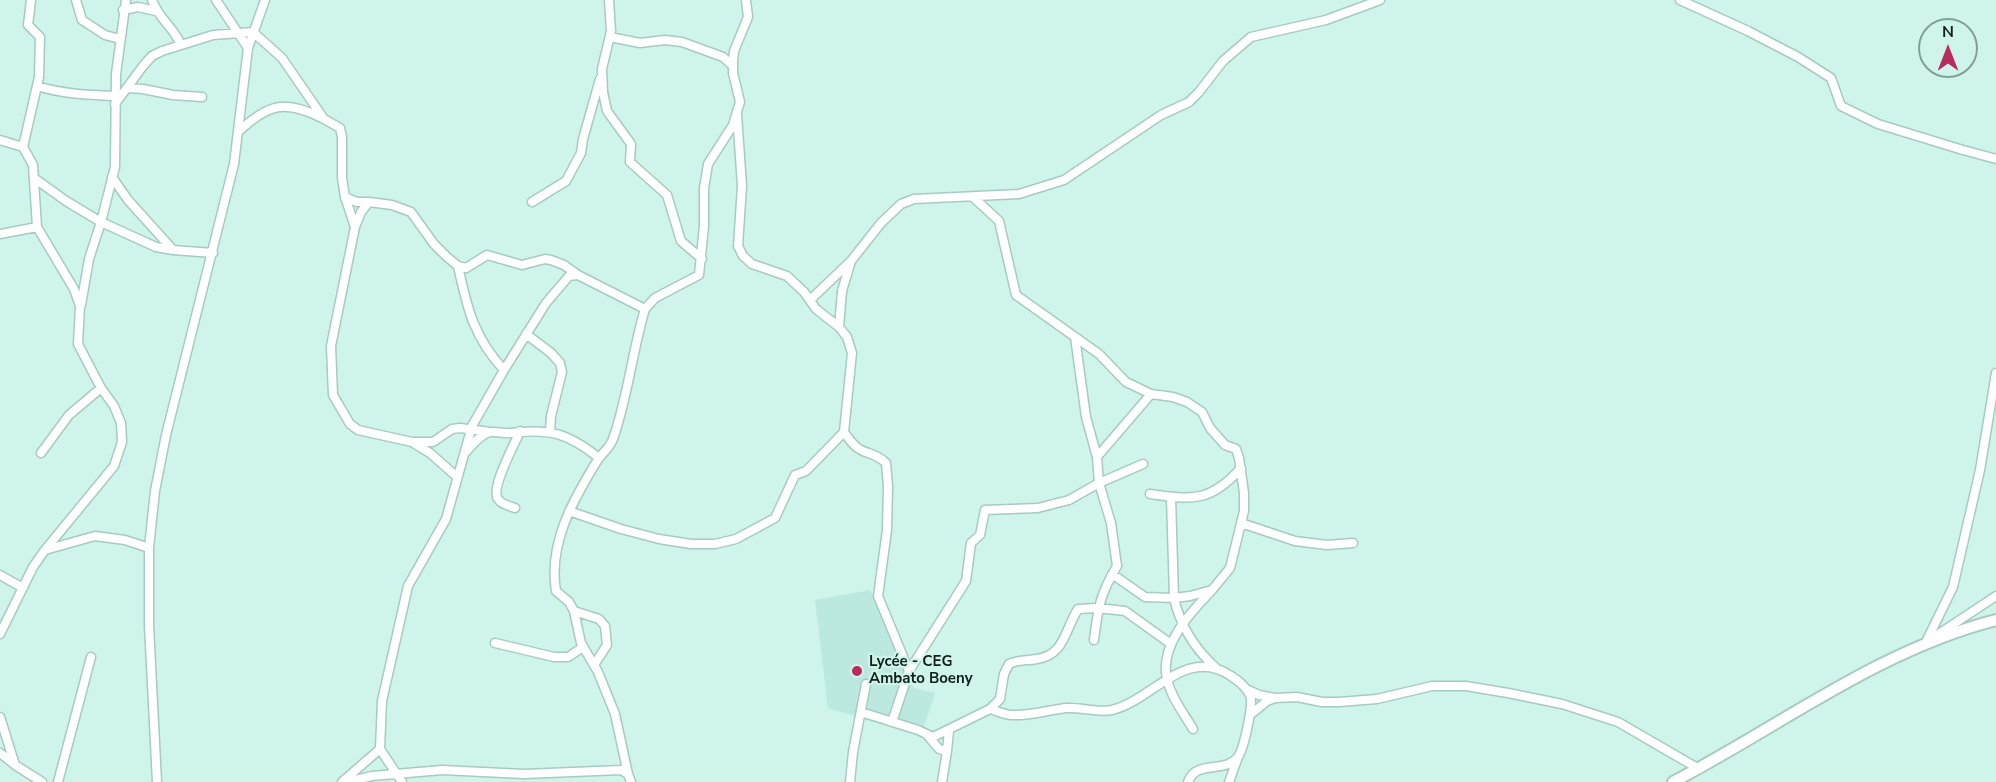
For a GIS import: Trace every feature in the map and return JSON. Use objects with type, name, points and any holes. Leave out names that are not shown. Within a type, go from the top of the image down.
[{"type":"street","points":[[21,0],[31,2],[28,26],[40,37],[39,77],[23,147],[33,165],[37,227],[74,289],[81,306]]},
{"type":"street","points":[[76,0],[82,20],[105,35],[120,39]]},
{"type":"street","points":[[0,634],[33,567],[45,549],[114,466],[122,442],[121,423],[114,406],[101,388],[78,344],[81,306],[90,259],[115,167],[115,100],[123,10],[126,0]]},
{"type":"street","points":[[152,0],[158,16],[176,33],[181,45]]},
{"type":"street","points":[[216,0],[248,48]]},
{"type":"street","points":[[157,782],[149,625],[149,548],[155,492],[166,435],[234,164],[248,48],[265,0]]},
{"type":"street","points":[[532,202],[566,182],[581,153],[610,37],[612,18],[609,0]]},
{"type":"street","points":[[629,778],[615,714],[594,665],[583,647],[574,611],[569,602],[556,591],[554,564],[560,533],[569,511],[599,458],[612,443],[626,398],[637,336],[645,309],[655,297],[699,275],[702,259],[704,188],[708,164],[733,125],[740,102],[733,66],[734,51],[748,17],[746,0]]},
{"type":"street","points":[[810,300],[851,261],[881,223],[901,204],[914,199],[1019,194],[1064,180],[1161,115],[1189,102],[1223,61],[1251,37],[1326,20],[1380,0]]},
{"type":"street","points":[[1680,0],[1748,31],[1831,78],[1841,106],[1878,124],[1996,159]]},
{"type":"street","points":[[123,10],[138,7],[156,11]]},
{"type":"street","points":[[115,100],[128,88],[152,56],[213,35],[253,32],[282,58],[305,88],[324,119]]},
{"type":"street","points":[[610,37],[640,43],[665,40],[682,42],[723,57],[733,66]]},
{"type":"street","points":[[602,69],[607,111],[631,144],[630,162],[667,195],[681,241],[702,259]]},
{"type":"street","points":[[37,86],[56,92],[115,100]]},
{"type":"street","points":[[128,88],[144,88],[173,95],[202,97]]},
{"type":"street","points":[[238,132],[255,116],[266,110],[297,106],[340,128],[342,178],[354,227]]},
{"type":"street","points":[[569,511],[621,529],[680,542],[715,544],[736,539],[775,518],[795,476],[806,471],[844,432],[852,353],[847,337],[839,327],[816,309],[804,292],[787,276],[752,264],[743,256],[738,246],[742,186],[737,114]]},
{"type":"street","points":[[0,140],[23,147]]},
{"type":"street","points":[[112,177],[128,200],[173,250]]},
{"type":"street","points":[[34,178],[101,222],[156,247],[213,253]]},
{"type":"street","points":[[974,196],[999,221],[1016,295],[1099,354],[1126,382],[1151,394],[1173,397],[1187,402],[1202,412],[1210,428],[1225,445],[1236,449],[1241,468],[1244,511],[1230,568],[1183,621],[1171,644],[1167,663],[1167,678],[1193,729]]},
{"type":"street","points":[[345,197],[357,202],[392,205],[411,212],[434,244],[458,266],[466,268],[487,255],[522,265],[551,260],[645,309]]},
{"type":"street","points":[[369,202],[354,227],[331,346],[333,395],[350,424],[358,430],[412,442],[433,442],[452,429],[508,433],[550,432],[571,439],[599,458]]},
{"type":"street","points":[[0,234],[37,227]]},
{"type":"street","points":[[839,327],[842,291],[851,261]]},
{"type":"street","points":[[458,266],[470,316],[477,334],[504,370]]},
{"type":"street","points":[[402,782],[380,749],[382,701],[408,586],[446,519],[471,429],[504,370],[546,303],[569,276],[578,275]]},
{"type":"street","points":[[526,334],[560,363],[562,372],[551,416],[550,432]]},
{"type":"street","points":[[1075,337],[1086,417],[1097,457],[1099,483],[1111,523],[1117,566],[1105,586],[1098,608],[1094,640]]},
{"type":"street","points":[[1926,642],[1953,587],[1980,470],[1996,373]]},
{"type":"street","points":[[41,453],[69,415],[101,388]]},
{"type":"street","points":[[1097,457],[1151,394]]},
{"type":"street","points":[[514,508],[499,502],[496,496],[497,484],[520,431]]},
{"type":"street","points":[[463,454],[480,437],[490,432]]},
{"type":"street","points":[[844,432],[860,450],[879,456],[886,463],[887,530],[878,596],[909,671]]},
{"type":"street","points":[[412,442],[430,453],[457,477]]},
{"type":"street","points":[[892,722],[909,671],[966,581],[971,543],[980,535],[985,510],[1038,508],[1069,500],[1099,483],[1143,464]]},
{"type":"street","points":[[1150,494],[1171,497],[1203,496],[1217,491],[1241,468]]},
{"type":"street","points":[[1171,497],[1174,598],[1178,612],[1195,647],[1217,669]]},
{"type":"street","points":[[1241,523],[1295,541],[1327,545],[1353,543]]},
{"type":"street","points":[[45,549],[95,536],[125,540],[149,548]]},
{"type":"street","points":[[1112,574],[1145,597],[1174,598],[1212,590]]},
{"type":"street","points":[[0,575],[23,588]]},
{"type":"street","points":[[1926,642],[1996,596]]},
{"type":"street","points":[[928,736],[933,737],[990,709],[1000,699],[1004,674],[1009,663],[1022,659],[1037,659],[1050,655],[1060,648],[1078,609],[1098,608],[1125,611],[1171,644]]},
{"type":"street","points":[[574,611],[599,619],[605,626],[607,645],[594,665]]},
{"type":"street","points":[[1673,782],[1912,648],[1962,628],[1996,620]]},
{"type":"street","points":[[495,643],[554,657],[568,657],[583,647]]},
{"type":"street","points":[[58,782],[91,657]]},
{"type":"street","points":[[990,709],[1011,715],[1068,708],[1111,710],[1137,699],[1167,678],[1204,666],[1224,671],[1248,690],[1259,695],[1275,698],[1297,697],[1322,702],[1377,699],[1432,686],[1466,686],[1562,704],[1617,722],[1699,769]]},
{"type":"street","points":[[850,782],[853,752],[866,684]]},
{"type":"street","points":[[1229,782],[1250,715],[1252,700],[1248,690]]},
{"type":"street","points":[[1250,715],[1267,701],[1275,698]]},
{"type":"street","points":[[861,712],[918,730],[928,736],[939,749],[947,751]]},
{"type":"street","points":[[0,717],[15,765]]},
{"type":"street","points":[[942,782],[949,730]]},
{"type":"street","points":[[342,782],[380,749]]},
{"type":"street","points":[[0,753],[42,782]]},
{"type":"street","points":[[1188,782],[1196,770],[1228,763],[1238,757]]},
{"type":"street","points":[[347,782],[372,776],[442,770],[524,774],[621,770],[629,778]]},
{"type":"shaded area","points":[[870,590],[914,688],[935,693],[921,736],[828,708],[815,600]]},
{"type":"place","name":"Lycée - CEG Ambato Boeny","points":[[857,671]]}]
